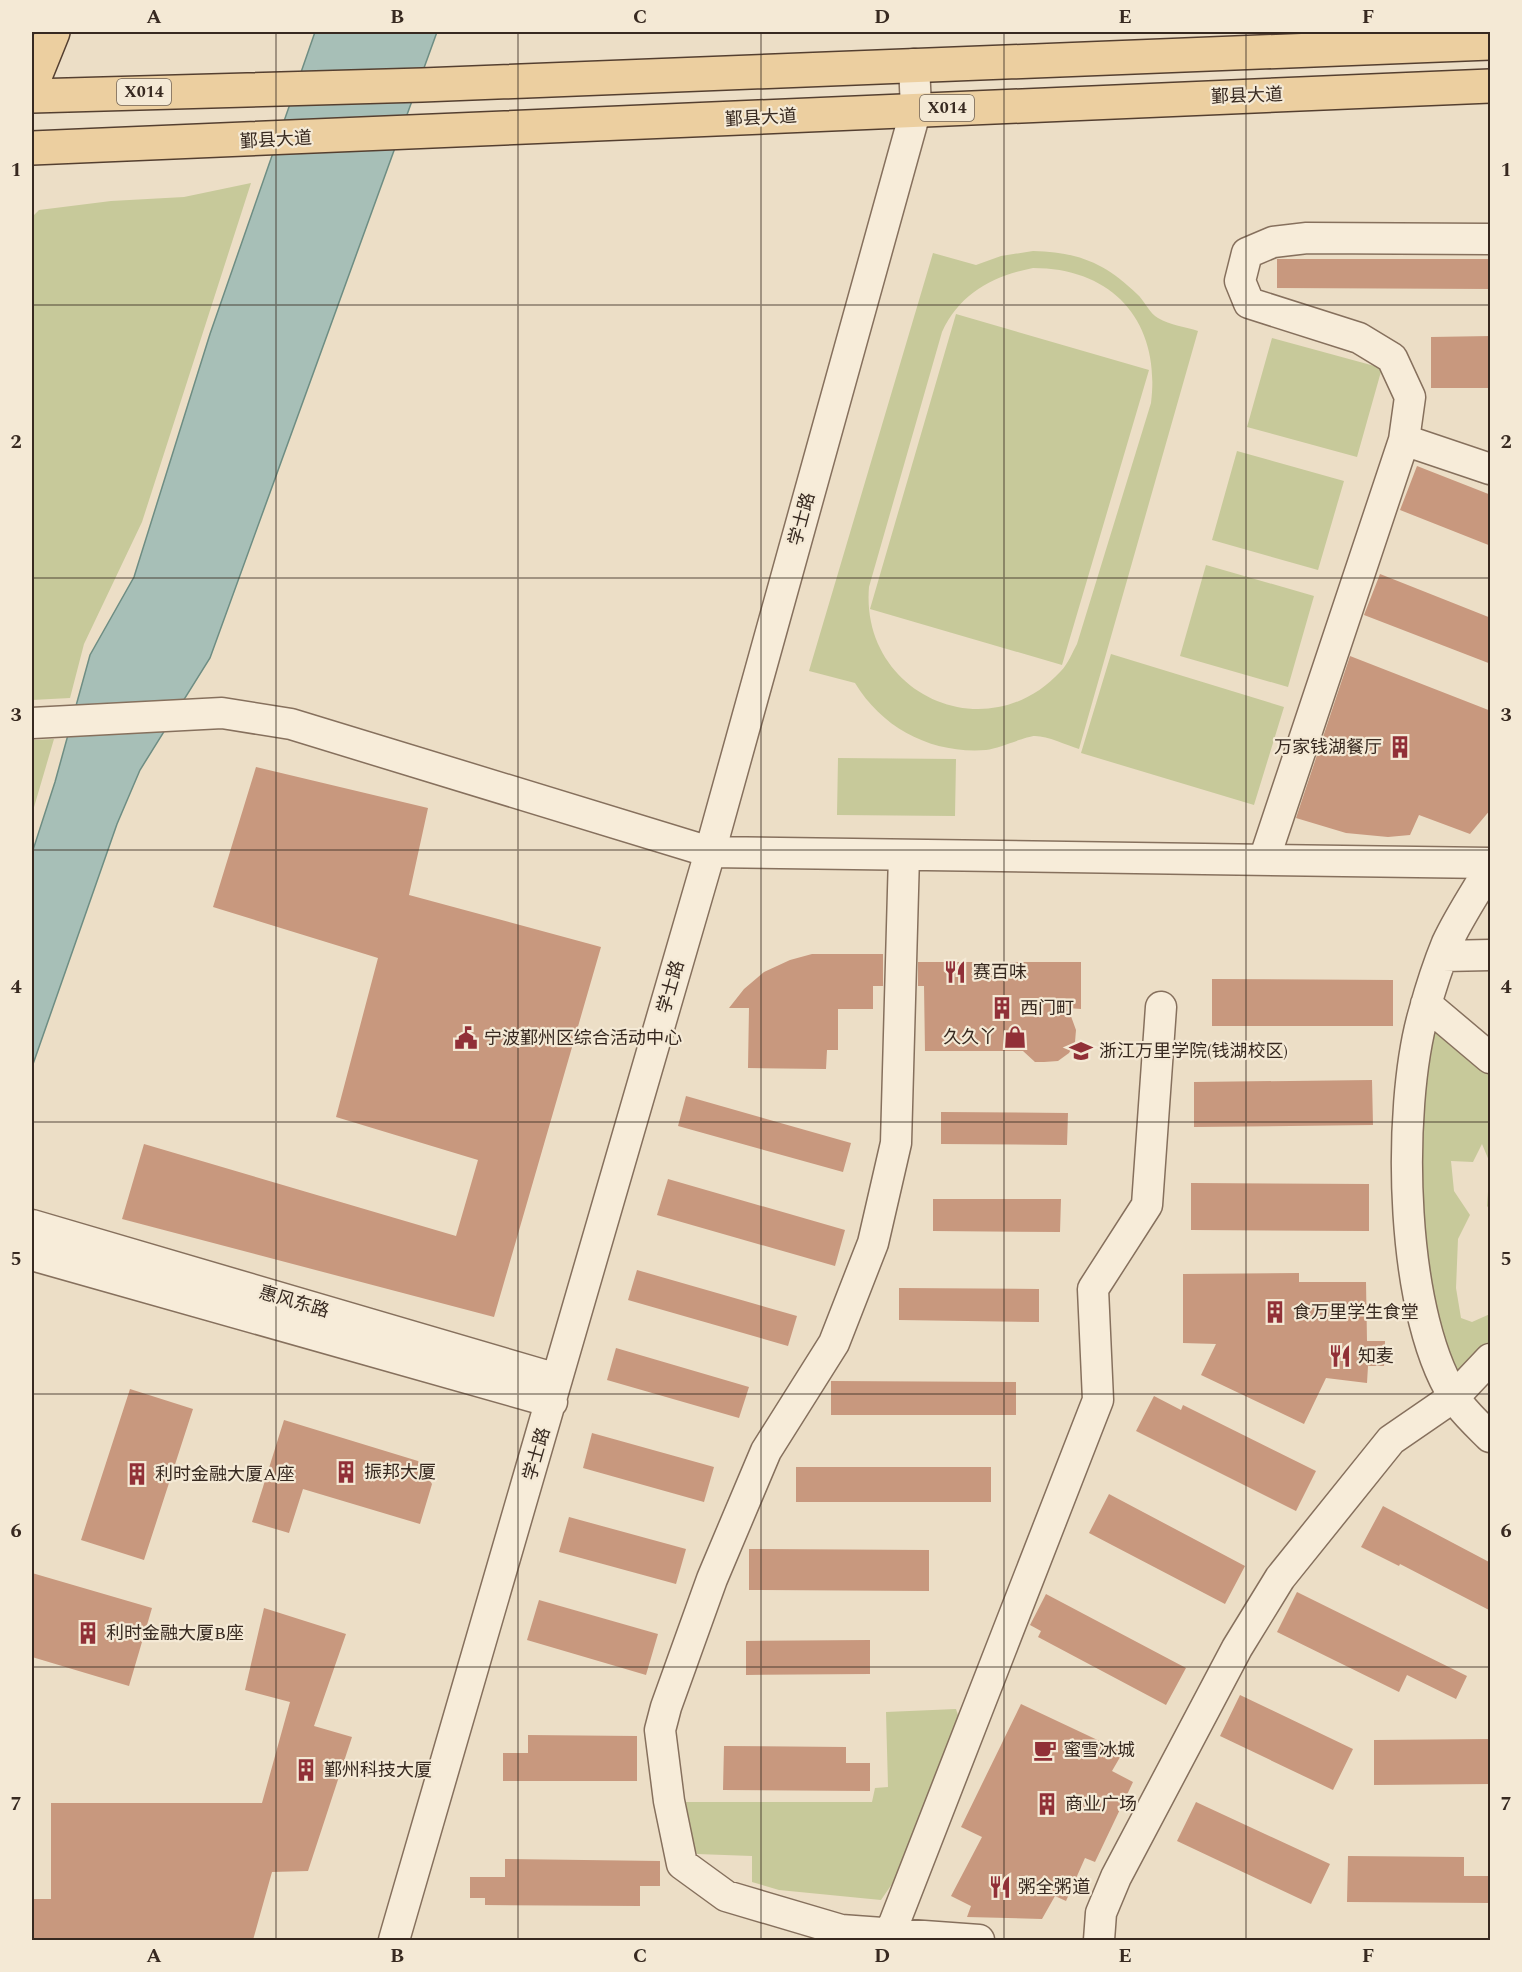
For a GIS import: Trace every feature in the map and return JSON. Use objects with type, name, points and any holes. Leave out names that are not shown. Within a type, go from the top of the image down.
[{"type":"main road","points":[[32,84],[53,32]]},
{"type":"main road","name":"X014","points":[[32,96],[422,85],[1491,43]]},
{"type":"main road","name":"鄞县大道","points":[[32,148],[247,141],[916,109],[1491,86]]},
{"type":"street","name":"学士路","points":[[394,1941],[710,852],[916,109],[914,64]]},
{"type":"street","points":[[1264,860],[1404,440],[1410,397],[1392,358],[1359,338],[1249,303],[1240,281],[1247,253],[1273,242],[1308,238],[1491,239]]},
{"type":"street","points":[[1404,440],[1491,469]]},
{"type":"street","points":[[32,723],[222,712],[291,724],[710,852],[1491,863]]},
{"type":"street","points":[[904,855],[896,1143],[873,1243],[834,1343],[766,1451],[712,1579],[660,1730],[669,1801],[682,1864],[726,1896],[841,1930],[980,1941]]},
{"type":"street","points":[[1491,868],[1448,943],[1426,1004],[1411,1089],[1407,1150],[1415,1281],[1425,1324],[1438,1363],[1455,1396],[1491,1437]]},
{"type":"street","points":[[1443,956],[1491,955]]},
{"type":"street","points":[[1426,1004],[1490,1057]]},
{"type":"street","points":[[890,1934],[1098,1400],[1093,1289],[1147,1205],[1161,1007]]},
{"type":"street","name":"惠风东路","points":[[32,1225],[554,1391]]},
{"type":"street","name":"惠风东路","points":[[32,1255],[554,1391]]},
{"type":"street","points":[[1099,1941],[1101,1913],[1116,1877],[1237,1648],[1280,1578],[1391,1440],[1455,1396],[1491,1359]]},
{"type":"green space","points":[[251,183],[142,522],[84,644],[70,698],[32,700],[32,217],[39,210],[111,201],[184,197]]},
{"type":"green space","points":[[1033,251],[1064,254],[1090,261],[1125,283],[1158,318],[1198,331],[1079,749],[1040,736],[986,750],[947,748],[928,743],[895,725],[880,713],[855,683],[809,671],[933,253],[976,265],[1001,256]],"holes":[[[1033,268],[1062,271],[1087,278],[1109,290],[1126,306],[1140,326],[1148,349],[1152,375],[1151,403],[1077,644],[1068,662],[1061,671],[1031,695],[999,707],[965,708],[934,700],[906,682],[885,657],[872,625],[869,587],[942,332],[958,307],[979,288],[991,281]]]},
{"type":"green space","points":[[956,314],[1149,370],[1062,665],[870,609]]},
{"type":"green space","points":[[1272,338],[1382,368],[1357,457],[1247,427]]},
{"type":"green space","points":[[1237,451],[1344,481],[1318,570],[1212,540]]},
{"type":"green space","points":[[1206,565],[1314,596],[1288,687],[1180,656]]},
{"type":"green space","points":[[1111,654],[1284,707],[1254,805],[1081,753]]},
{"type":"green space","points":[[54,739],[32,814],[32,740]]},
{"type":"green space","points":[[838,758],[956,759],[955,816],[837,815]]},
{"type":"green space","points":[[1425,1022],[1490,1064],[1490,1163],[1482,1144],[1473,1162],[1451,1161],[1454,1191],[1470,1215],[1458,1239],[1456,1288],[1461,1318],[1472,1322],[1490,1314],[1490,1352],[1454,1388],[1418,1275]]},
{"type":"green space","points":[[1490,1163],[1490,1210],[1487,1206]]},
{"type":"green space","points":[[956,1709],[959,1718],[907,1862],[881,1900],[779,1890],[752,1882],[752,1856],[697,1854],[688,1830],[686,1802],[872,1802],[875,1788],[888,1787],[886,1712]]},
{"type":"water","points":[[315,32],[437,32],[210,658],[140,770],[117,824],[32,1067],[32,853],[55,782],[90,655],[134,577],[210,334]]},
{"type":"building","points":[[1277,259],[1491,259],[1491,289],[1277,288]]},
{"type":"building","points":[[1491,336],[1491,388],[1431,388],[1431,337]]},
{"type":"building","points":[[1417,466],[1491,495],[1491,546],[1400,510]]},
{"type":"building","points":[[1380,574],[1491,618],[1491,664],[1364,615]]},
{"type":"building","name":"万家钱湖餐厅","points":[[1350,656],[1491,711],[1491,809],[1470,834],[1419,815],[1410,835],[1388,837],[1346,833],[1296,818]]},
{"type":"building","name":"宁波鄞州区综合活动中心","points":[[256,767],[428,808],[409,895],[601,947],[494,1317],[122,1219],[144,1144],[456,1236],[478,1160],[336,1117],[378,958],[213,907]]},
{"type":"building","points":[[812,954],[883,954],[883,986],[873,986],[873,1009],[838,1009],[838,1050],[827,1050],[826,1069],[748,1068],[749,1008],[729,1008],[744,989],[764,972],[790,960]]},
{"type":"building","name":"西门町","points":[[918,962],[1081,962],[1081,1009],[1068,1008],[1076,1030],[1075,1042],[1069,1053],[1058,1061],[1035,1062],[1023,1051],[925,1051],[924,986],[918,986]]},
{"type":"building","points":[[1212,979],[1393,980],[1393,1026],[1212,1026]]},
{"type":"building","points":[[1372,1080],[1373,1125],[1194,1127],[1194,1082]]},
{"type":"building","points":[[686,1096],[851,1143],[843,1172],[678,1126]]},
{"type":"building","points":[[941,1112],[1068,1113],[1067,1145],[941,1144]]},
{"type":"building","points":[[668,1179],[845,1230],[835,1266],[657,1215]]},
{"type":"building","points":[[1191,1183],[1369,1184],[1369,1231],[1191,1230]]},
{"type":"building","points":[[933,1199],[1061,1199],[1060,1232],[933,1231]]},
{"type":"building","points":[[637,1270],[797,1316],[788,1346],[628,1300]]},
{"type":"building","name":"食万里学生食堂","points":[[1299,1273],[1299,1282],[1366,1282],[1367,1341],[1385,1341],[1384,1366],[1368,1366],[1367,1383],[1326,1378],[1304,1424],[1201,1375],[1216,1344],[1183,1343],[1183,1274]]},
{"type":"building","points":[[899,1288],[1039,1289],[1039,1322],[899,1320]]},
{"type":"building","points":[[616,1348],[749,1387],[739,1418],[607,1380]]},
{"type":"building","points":[[831,1381],[1016,1382],[1016,1415],[831,1415]]},
{"type":"building","name":"利时金融大厦A座","points":[[130,1389],[193,1409],[144,1560],[81,1540]]},
{"type":"building","points":[[1154,1396],[1181,1410],[1183,1405],[1316,1471],[1296,1511],[1136,1431]]},
{"type":"building","name":"振邦大厦","points":[[284,1420],[418,1461],[432,1484],[420,1524],[303,1489],[289,1533],[252,1522]]},
{"type":"building","points":[[592,1433],[714,1467],[704,1502],[583,1468]]},
{"type":"building","points":[[796,1467],[991,1467],[991,1502],[796,1502]]},
{"type":"building","points":[[1109,1494],[1245,1566],[1225,1604],[1089,1533]]},
{"type":"building","points":[[1383,1506],[1491,1563],[1491,1611],[1400,1564],[1399,1566],[1361,1547]]},
{"type":"building","points":[[569,1517],[686,1549],[676,1584],[559,1552]]},
{"type":"building","points":[[749,1549],[929,1550],[929,1591],[749,1590]]},
{"type":"building","name":"利时金融大厦B座","points":[[32,1573],[152,1608],[129,1686],[32,1657]]},
{"type":"building","points":[[1297,1592],[1467,1676],[1456,1699],[1407,1675],[1399,1692],[1277,1632]]},
{"type":"building","points":[[1046,1594],[1186,1668],[1166,1705],[1038,1637],[1041,1631],[1030,1625]]},
{"type":"building","points":[[539,1600],[658,1634],[646,1675],[527,1640]]},
{"type":"building","name":"鄞州科技大厦","points":[[264,1608],[346,1634],[314,1726],[352,1737],[308,1871],[272,1872],[253,1940],[32,1941],[32,1899],[51,1899],[51,1803],[262,1803],[290,1702],[245,1690]]},
{"type":"building","points":[[870,1640],[870,1674],[746,1675],[746,1641]]},
{"type":"building","points":[[1240,1695],[1353,1749],[1333,1790],[1220,1736]]},
{"type":"building","name":"商业广场","points":[[1021,1704],[1123,1752],[1112,1771],[1133,1782],[1095,1862],[1085,1858],[1066,1901],[1055,1896],[1042,1919],[967,1917],[971,1906],[951,1896],[982,1837],[961,1827]]},
{"type":"building","points":[[528,1735],[637,1736],[637,1781],[503,1781],[503,1753],[528,1753]]},
{"type":"building","points":[[1491,1739],[1491,1784],[1374,1785],[1374,1740]]},
{"type":"building","points":[[724,1746],[846,1747],[846,1763],[870,1763],[870,1791],[723,1790]]},
{"type":"building","points":[[1196,1802],[1330,1864],[1311,1904],[1177,1841]]},
{"type":"building","points":[[1348,1856],[1464,1857],[1464,1876],[1490,1876],[1490,1903],[1347,1902]]},
{"type":"building","points":[[505,1859],[660,1861],[660,1886],[640,1886],[640,1906],[485,1905],[485,1898],[470,1898],[470,1877],[505,1877]]},
{"type":"place","name":"万家钱湖餐厅","points":[[1400,747]]},
{"type":"place","name":"赛百味","points":[[955,972]]},
{"type":"place","name":"西门町","points":[[1002,1008]]},
{"type":"place","name":"久久丫","points":[[1015,1037]]},
{"type":"place","name":"宁波鄞州区综合活动中心","points":[[466,1038]]},
{"type":"place","name":"浙江万里学院(钱湖校区)","points":[[1081,1051]]},
{"type":"place","name":"食万里学生食堂","points":[[1275,1312]]},
{"type":"place","name":"知麦","points":[[1340,1356]]},
{"type":"place","name":"振邦大厦","points":[[346,1472]]},
{"type":"place","name":"利时金融大厦A座","points":[[137,1474]]},
{"type":"place","name":"利时金融大厦B座","points":[[88,1633]]},
{"type":"place","name":"蜜雪冰城","points":[[1045,1750]]},
{"type":"place","name":"鄞州科技大厦","points":[[306,1770]]},
{"type":"place","name":"商业广场","points":[[1047,1804]]},
{"type":"place","name":"粥全粥道","points":[[1000,1887]]}]
